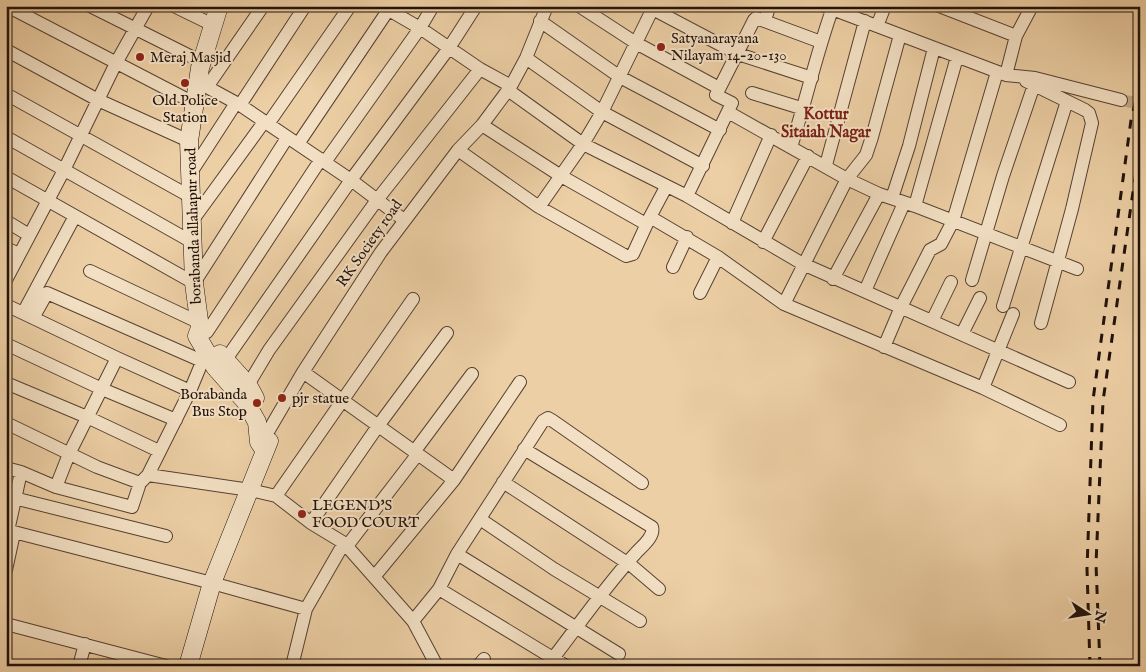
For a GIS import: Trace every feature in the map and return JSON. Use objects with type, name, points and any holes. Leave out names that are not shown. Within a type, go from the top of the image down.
[{"type":"main road","name":"borabanda allahapur road","points":[[219,6],[202,62],[202,86],[194,103],[189,141],[194,283],[201,328],[221,366],[257,422],[259,442],[265,451]]},
{"type":"main road","name":"borabanda allahapur road","points":[[201,328],[197,336],[204,357],[221,366],[248,385],[265,417],[269,430]]},
{"type":"main road","points":[[188,666],[212,583],[270,438],[269,430]]},
{"type":"street","points":[[90,6],[202,62]]},
{"type":"street","points":[[6,280],[64,170],[116,63],[148,6]]},
{"type":"street","points":[[174,6],[213,25]]},
{"type":"street","points":[[263,6],[202,86],[238,104],[323,160],[404,220]]},
{"type":"street","points":[[190,174],[304,6]]},
{"type":"street","points":[[192,221],[266,123],[350,6]]},
{"type":"street","points":[[90,271],[201,328],[420,28],[433,6]]},
{"type":"street","points":[[221,366],[351,180],[450,48],[476,6]]},
{"type":"street","name":"RK Society road","points":[[269,430],[345,304],[404,220],[509,88],[526,58],[546,6]]},
{"type":"street","points":[[579,6],[636,43],[719,88]]},
{"type":"street","points":[[826,165],[871,24],[885,6]]},
{"type":"street","points":[[939,6],[1016,36]]},
{"type":"street","points":[[884,347],[901,307],[930,250],[941,244],[953,221],[1006,74],[1016,36],[1032,6]]},
{"type":"street","points":[[538,207],[584,144],[620,77],[651,7],[738,54],[812,78]]},
{"type":"street","points":[[7,8],[194,103]]},
{"type":"street","points":[[6,177],[194,283],[387,8],[509,88],[584,144],[687,196],[803,264],[1069,382]]},
{"type":"street","points":[[791,147],[804,109],[828,8],[1034,85],[1085,110],[1089,114],[1092,123],[1072,209],[1041,323]]},
{"type":"street","points":[[687,196],[732,103],[716,95],[756,18],[821,42]]},
{"type":"street","points":[[540,21],[620,77],[720,130]]},
{"type":"street","points":[[784,304],[847,179],[866,155],[900,35]]},
{"type":"street","points":[[904,202],[908,146],[934,48]]},
{"type":"street","points":[[6,50],[98,100],[189,141]]},
{"type":"street","points":[[866,291],[904,202],[957,57]]},
{"type":"street","points":[[526,58],[602,112],[703,166]]},
{"type":"street","points":[[248,385],[269,350],[377,200],[480,69]]},
{"type":"street","points":[[1006,74],[1034,78],[1121,100]]},
{"type":"street","points":[[972,280],[1003,176],[1034,85]]},
{"type":"street","points":[[752,93],[804,109]]},
{"type":"street","points":[[6,94],[191,197]]},
{"type":"street","points":[[983,388],[998,350],[1022,247],[1067,101]]},
{"type":"street","points":[[728,112],[826,165],[847,179],[879,194],[987,233],[1078,269]]},
{"type":"street","points":[[482,124],[561,176],[648,220],[687,237],[784,304],[983,388],[1060,425]]},
{"type":"street","points":[[732,223],[771,135]]},
{"type":"street","points":[[6,137],[192,242]]},
{"type":"street","points":[[458,150],[538,207],[626,256],[633,254],[648,220],[666,187]]},
{"type":"street","points":[[763,242],[808,156]]},
{"type":"street","points":[[833,278],[879,194]]},
{"type":"street","points":[[28,316],[75,216]]},
{"type":"street","points":[[6,222],[29,235]]},
{"type":"street","points":[[673,267],[687,237]]},
{"type":"street","points":[[6,248],[19,254]]},
{"type":"street","points":[[700,293],[718,257]]},
{"type":"street","points":[[932,321],[951,282]]},
{"type":"street","points":[[6,468],[21,472],[56,487],[132,507],[144,479],[176,420],[204,357],[48,293],[28,316]]},
{"type":"street","points":[[962,334],[980,298]]},
{"type":"street","points":[[276,496],[413,299]]},
{"type":"street","points":[[6,305],[117,358],[190,390]]},
{"type":"street","points":[[310,523],[378,426],[447,333]]},
{"type":"street","points":[[6,344],[102,389],[176,420]]},
{"type":"street","points":[[56,487],[69,454],[117,358]]},
{"type":"street","points":[[303,372],[454,480]]},
{"type":"street","points":[[414,452],[472,374]]},
{"type":"street","points":[[374,577],[454,480],[520,382]]},
{"type":"street","points":[[6,383],[87,417],[159,452]]},
{"type":"street","points":[[414,621],[439,589],[457,554],[542,421],[548,418],[642,483]]},
{"type":"street","points":[[6,423],[97,466],[144,479],[250,490],[276,496],[310,523],[347,546],[417,455],[414,452]]},
{"type":"street","points":[[524,449],[652,527],[653,532],[550,662]]},
{"type":"street","points":[[6,570],[11,497],[21,472]]},
{"type":"street","points":[[504,482],[627,563],[659,588]]},
{"type":"street","points":[[11,497],[166,536]]},
{"type":"street","points":[[480,519],[554,569],[640,621]]},
{"type":"street","points":[[10,531],[306,609]]},
{"type":"street","points":[[344,543],[414,621],[437,666]]},
{"type":"street","points":[[292,666],[306,609],[344,543]]},
{"type":"street","points":[[457,554],[619,654]]},
{"type":"street","points":[[439,589],[550,662],[566,666]]},
{"type":"street","points":[[6,624],[166,666]]},
{"type":"street","points":[[79,666],[85,644]]},
{"type":"tunnel","points":[[1121,100],[1140,104]]},
{"type":"railway","points":[[1090,666],[1087,569],[1093,400],[1131,120],[1140,82]]},
{"type":"railway","points":[[1100,666],[1096,564],[1103,401],[1140,143]]},
{"type":"place","name":"Satyanarayana Nilayam 14-20-130","points":[[661,47]]},
{"type":"place","name":"Meraj Masjid","points":[[140,57]]},
{"type":"place","name":"Old Police Station","points":[[185,83]]},
{"type":"place","name":"pjr statue","points":[[282,398]]},
{"type":"place","name":"Borabanda Bus Stop","points":[[257,403]]},
{"type":"place","name":"LEGEND'S FOOD COURT","points":[[302,514]]},
{"type":"district","name":"Kottur Sitaiah Nagar","points":[[826,122]]}]
